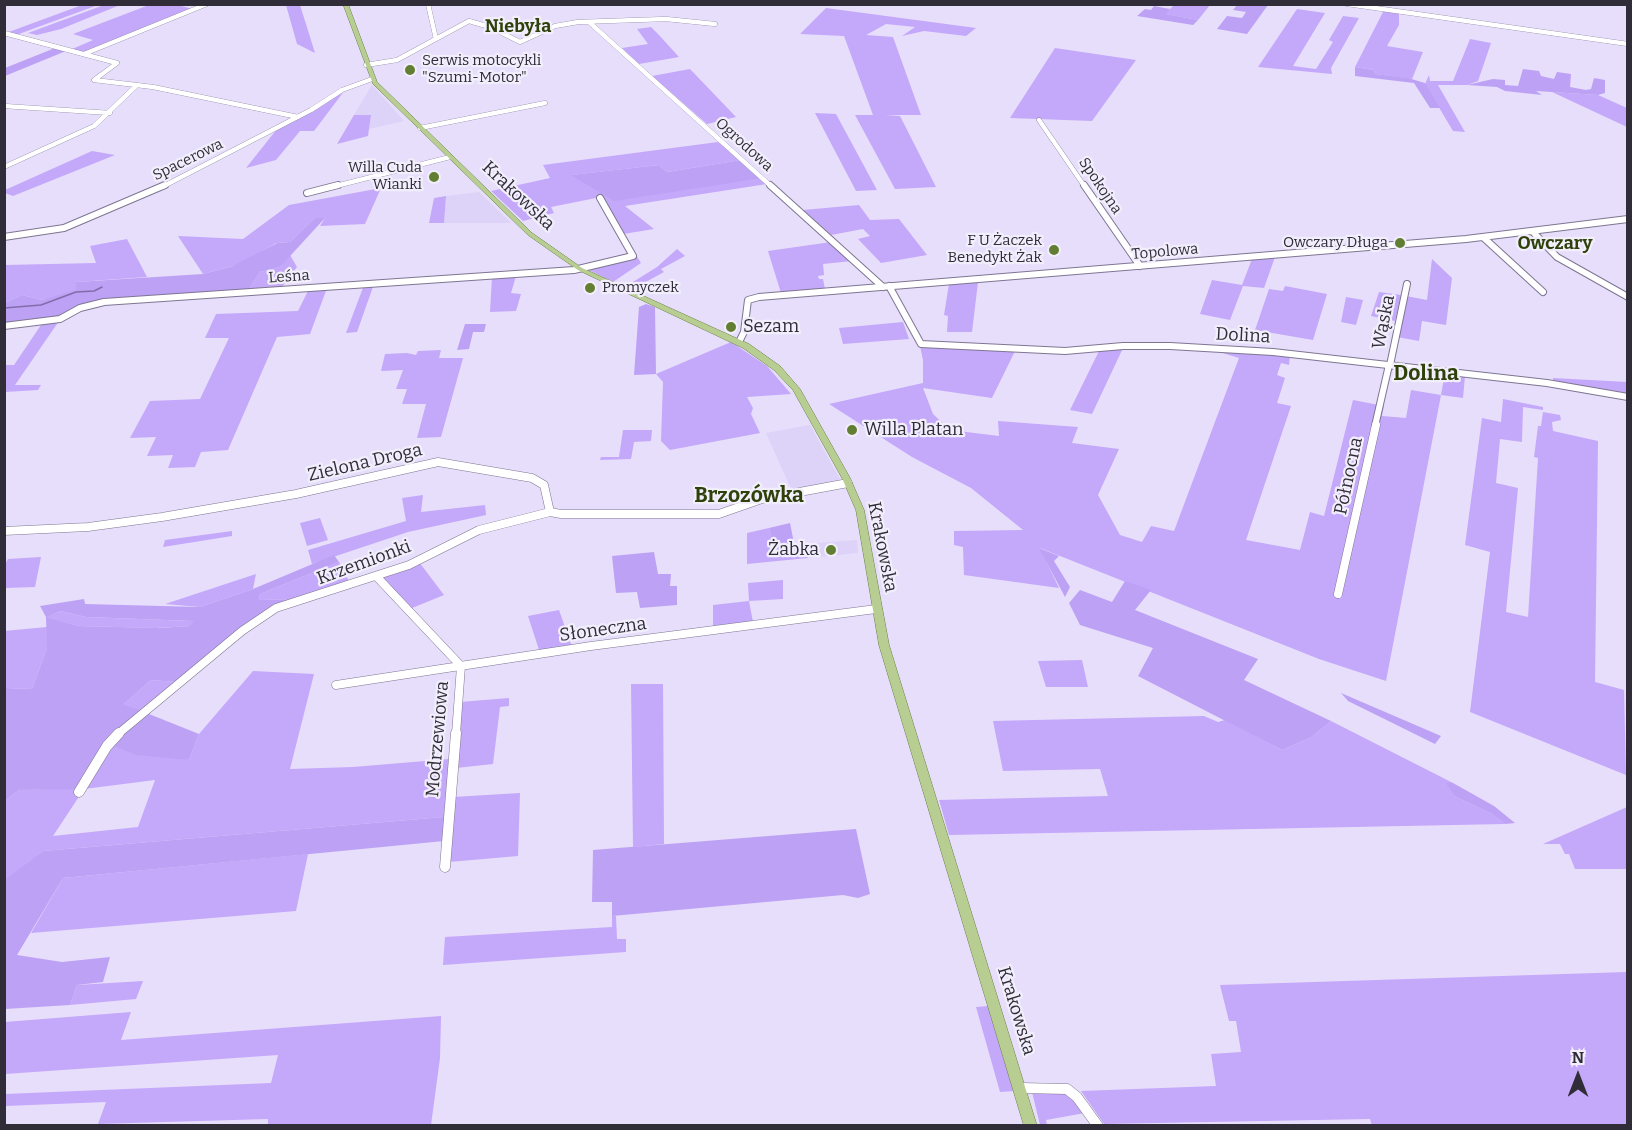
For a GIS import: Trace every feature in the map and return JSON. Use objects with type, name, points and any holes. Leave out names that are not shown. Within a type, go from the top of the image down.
[{"type":"main road","name":"Krakowska","points":[[345,4],[372,79],[530,234],[578,268],[738,342],[768,360],[789,379],[848,483],[862,523],[876,609],[895,683],[1031,1125]]},
{"type":"street","points":[[83,54],[207,4]]},
{"type":"street","points":[[428,4],[436,39]]},
{"type":"street","points":[[1347,4],[1628,44]]},
{"type":"street","points":[[366,65],[397,60],[469,21],[480,23],[516,42],[522,42],[555,26],[589,22],[666,20],[715,24]]},
{"type":"street","name":"Ogrodowa","points":[[589,22],[886,286]]},
{"type":"street","points":[[4,33],[117,63],[94,80],[137,85],[298,117]]},
{"type":"street","name":"Spacerowa","points":[[4,237],[69,226],[180,178],[298,117],[342,90],[372,79]]},
{"type":"street","points":[[4,167],[94,126],[137,85]]},
{"type":"street","points":[[420,128],[545,103]]},
{"type":"street","points":[[4,106],[110,113]]},
{"type":"street","name":"Spokojna","points":[[1039,120],[1140,266]]},
{"type":"street","points":[[307,193],[450,157]]},
{"type":"street","name":"Leśna","points":[[4,326],[60,319],[80,308],[104,302],[538,273],[578,268],[633,255],[600,198]]},
{"type":"street","name":"Topolowa","points":[[738,342],[744,332],[747,304],[751,298],[1484,238],[1628,219]]},
{"type":"street","points":[[1533,232],[1557,257],[1628,297]]},
{"type":"street","points":[[1484,238],[1543,292]]},
{"type":"street","name":"Wąska","points":[[1389,365],[1407,284]]},
{"type":"street","name":"Dolina","points":[[886,286],[916,340],[921,344],[1065,351],[1123,346],[1177,346],[1273,352],[1547,383],[1628,397]]},
{"type":"street","name":"Północna","points":[[1338,594],[1389,365]]},
{"type":"street","name":"Zielona Droga","points":[[4,531],[88,527],[162,517],[296,494],[438,462],[540,481],[544,485],[550,512]]},
{"type":"street","points":[[550,512],[561,514],[719,514],[762,499],[848,483]]},
{"type":"street","name":"Krzemionki","points":[[79,792],[107,747],[119,733],[200,666],[276,608],[409,565],[479,530],[550,512]]},
{"type":"street","name":"Modrzewiowa","points":[[376,576],[461,666],[445,867]]},
{"type":"street","name":"Słoneczna","points":[[336,685],[591,646],[876,609]]},
{"type":"street","points":[[1021,1088],[1067,1089],[1077,1097],[1098,1125]]},
{"type":"shaded area","points":[[82,5],[98,5],[16,35],[6,33]]},
{"type":"shaded area","points":[[104,5],[120,5],[61,29],[37,35],[28,33]]},
{"type":"shaded area","points":[[149,5],[177,5],[193,9],[84,53],[70,50],[93,40],[73,34]]},
{"type":"shaded area","points":[[286,5],[300,5],[315,53],[297,44]]},
{"type":"shaded area","points":[[1174,5],[1210,5],[1198,20],[1165,14]]},
{"type":"shaded area","points":[[1237,5],[1268,5],[1247,34],[1217,29],[1227,16],[1242,18],[1246,12],[1233,10]]},
{"type":"shaded area","points":[[1154,6],[1170,9],[1166,14],[1198,20],[1193,25],[1137,16],[1145,9],[1151,10]]},
{"type":"shaded area","points":[[826,8],[976,28],[966,36],[924,31],[902,36],[915,27],[886,24],[866,35],[893,37],[921,115],[885,115],[900,116],[936,187],[895,189],[855,115],[873,115],[844,36],[800,34]]},
{"type":"shaded area","points":[[1297,9],[1325,13],[1293,66],[1316,69],[1333,42],[1329,40],[1343,16],[1359,18],[1331,68],[1332,74],[1258,67]]},
{"type":"shaded area","points":[[1384,10],[1399,13],[1399,25],[1387,46],[1423,52],[1412,79],[1375,74],[1374,70],[1355,67]]},
{"type":"shaded area","points":[[651,27],[679,57],[639,64],[622,48],[648,44],[637,29]]},
{"type":"shaded area","points":[[1470,39],[1491,43],[1478,81],[1467,85],[1438,85],[1465,132],[1453,131],[1425,84],[1429,75],[1430,81],[1453,81]]},
{"type":"shaded area","points":[[55,48],[66,51],[5,76],[5,68]]},
{"type":"shaded area","points":[[1055,48],[1136,60],[1092,121],[1010,118]]},
{"type":"shaded area","points":[[1355,67],[1374,70],[1375,74],[1408,78],[1425,83],[1440,108],[1430,108],[1414,83],[1355,76]]},
{"type":"shaded area","points":[[690,69],[736,117],[707,124],[652,76]]},
{"type":"shaded area","points":[[1523,69],[1539,71],[1541,76],[1554,79],[1557,72],[1571,74],[1570,87],[1586,90],[1591,89],[1594,78],[1605,80],[1605,93],[1598,95],[1536,91],[1542,95],[1505,91],[1497,87],[1467,85],[1493,79],[1505,80],[1505,85],[1518,86]]},
{"type":"shaded area","points":[[372,85],[404,121],[369,129],[371,115],[354,115]]},
{"type":"shaded area","points":[[345,90],[314,131],[300,131],[276,160],[246,168],[277,129]]},
{"type":"shaded area","points":[[1552,92],[1598,95],[1627,108],[1627,127]]},
{"type":"shaded area","points":[[815,113],[836,114],[877,190],[856,191]]},
{"type":"shaded area","points":[[354,115],[371,115],[368,136],[337,144]]},
{"type":"shaded area","points":[[718,142],[741,160],[667,172],[659,165],[572,175],[762,178],[767,184],[625,206],[654,229],[623,234],[601,197],[551,207],[554,213],[523,221],[491,191],[550,178],[543,165]]},
{"type":"shaded area","points":[[92,151],[115,155],[13,196],[5,193],[5,190]]},
{"type":"shaded area","points":[[741,160],[762,178],[614,201],[571,175],[659,165],[667,172]]},
{"type":"shaded area","points":[[381,188],[365,224],[320,226],[325,218],[315,218],[290,242],[276,243],[240,264],[203,274],[178,236],[243,239],[289,205]]},
{"type":"shaded area","points":[[479,192],[511,223],[444,223],[446,196]]},
{"type":"shaded area","points":[[446,196],[444,223],[429,223],[434,198]]},
{"type":"shaded area","points":[[859,205],[870,220],[899,219],[927,255],[881,263],[858,239],[870,236],[863,229],[831,235],[803,210]]},
{"type":"shaded area","points":[[315,218],[325,218],[280,267],[260,272],[248,291],[102,302],[60,318],[5,325],[5,303],[22,295],[42,300],[76,290],[76,282],[203,274],[233,266],[277,243],[290,242]]},
{"type":"shaded area","points":[[127,239],[147,277],[76,282],[77,290],[63,296],[42,300],[22,295],[5,303],[5,265],[96,263],[90,246]]},
{"type":"shaded area","points":[[831,242],[852,261],[823,264],[824,275],[818,276],[819,279],[823,279],[825,289],[781,293],[768,251]]},
{"type":"shaded area","points":[[677,249],[685,256],[661,269],[664,272],[631,290],[625,287],[657,267]]},
{"type":"shaded area","points":[[290,255],[297,267],[282,287],[248,291],[260,272],[280,267]]},
{"type":"shaded area","points":[[636,255],[641,263],[613,282],[585,268]]},
{"type":"shaded area","points":[[1275,257],[1264,288],[1243,286],[1230,320],[1200,314],[1212,280],[1242,285],[1252,259]]},
{"type":"shaded area","points":[[1432,259],[1452,278],[1446,325],[1422,321],[1419,341],[1397,337],[1406,296],[1427,300]]},
{"type":"shaded area","points":[[516,276],[511,293],[521,294],[516,311],[490,312],[492,277]]},
{"type":"shaded area","points":[[978,282],[972,332],[947,332],[948,316],[944,315],[949,284]]},
{"type":"shaded area","points":[[374,284],[357,332],[346,333],[364,285]]},
{"type":"shaded area","points":[[1285,286],[1327,294],[1313,340],[1255,330],[1269,289],[1283,291]]},
{"type":"shaded area","points":[[327,288],[310,334],[277,337],[228,450],[201,452],[195,467],[168,468],[173,455],[147,456],[156,437],[130,438],[150,401],[200,399],[229,338],[205,338],[216,314],[298,311],[309,289]]},
{"type":"shaded area","points":[[1379,292],[1401,295],[1395,321],[1371,316]]},
{"type":"shaded area","points":[[1346,297],[1363,300],[1356,325],[1341,322]]},
{"type":"shaded area","points":[[646,304],[655,307],[656,374],[634,375],[639,307]]},
{"type":"shaded area","points":[[59,321],[15,385],[41,385],[38,390],[5,392],[4,365],[14,365],[41,325]]},
{"type":"shaded area","points":[[903,322],[909,339],[843,344],[839,328]]},
{"type":"shaded area","points":[[465,324],[486,324],[484,332],[473,332],[469,349],[457,350]]},
{"type":"shaded area","points":[[731,342],[767,366],[791,394],[747,397],[753,408],[751,414],[760,433],[670,450],[661,441],[663,382],[656,374]]},
{"type":"shaded area","points":[[920,346],[1015,351],[992,398],[923,388],[933,414],[950,430],[999,436],[998,421],[1078,427],[1072,443],[1119,449],[1098,495],[1120,535],[1142,542],[1151,526],[1174,531],[1239,358],[1216,351],[1290,355],[1289,365],[1281,363],[1277,375],[1285,378],[1277,403],[1291,406],[1246,540],[1300,550],[1310,512],[1324,516],[1353,400],[1384,406],[1382,416],[1406,418],[1411,390],[1441,395],[1386,681],[1319,659],[1040,548],[1059,588],[964,575],[963,547],[954,545],[954,531],[1023,530],[971,488],[912,457],[829,404],[923,383],[923,360]]},
{"type":"shaded area","points":[[1123,348],[1092,414],[1070,410],[1099,351]]},
{"type":"shaded area","points":[[441,350],[439,358],[463,358],[441,437],[417,438],[426,404],[402,404],[407,389],[396,389],[403,370],[381,371],[385,354],[416,355],[418,351]]},
{"type":"shaded area","points":[[1445,373],[1465,376],[1463,398],[1441,395]]},
{"type":"shaded area","points":[[1553,378],[1627,382],[1627,394],[1553,382]]},
{"type":"shaded area","points":[[1503,399],[1543,407],[1543,410],[1523,407],[1522,442],[1500,439],[1496,483],[1518,488],[1506,612],[1528,617],[1538,458],[1534,457],[1538,426],[1541,426],[1543,412],[1560,415],[1561,420],[1552,422],[1553,431],[1598,441],[1595,682],[1624,690],[1626,775],[1470,712],[1490,552],[1465,545],[1482,418],[1501,422]]},
{"type":"shaded area","points":[[810,425],[841,481],[792,491],[766,433]]},
{"type":"shaded area","points":[[623,430],[652,430],[651,441],[634,442],[631,459],[600,460],[601,457],[619,457]]},
{"type":"shaded area","points":[[423,495],[421,512],[485,505],[486,515],[408,532],[312,564],[308,550],[406,521],[402,498]]},
{"type":"shaded area","points":[[320,518],[328,540],[307,546],[300,523]]},
{"type":"shaded area","points":[[790,523],[794,543],[773,546],[769,528]]},
{"type":"shaded area","points":[[769,528],[773,545],[806,544],[808,558],[747,564],[747,533]]},
{"type":"shaded area","points":[[232,531],[232,536],[163,547],[165,540]]},
{"type":"shaded area","points":[[857,540],[858,553],[808,558],[806,544]]},
{"type":"shaded area","points":[[1039,548],[1059,556],[1054,561],[1070,587],[1065,597]]},
{"type":"shaded area","points":[[654,552],[658,574],[671,574],[670,586],[677,586],[677,605],[640,608],[637,592],[616,593],[612,556]]},
{"type":"shaded area","points":[[334,555],[339,562],[260,594],[259,600],[301,599],[268,609],[177,682],[151,680],[124,704],[199,734],[189,760],[136,755],[106,743],[77,789],[19,790],[5,801],[5,688],[32,689],[47,648],[46,617],[40,606],[84,599],[85,604],[200,607],[253,589]],"holes":[[[60,611],[86,617],[193,621],[190,626],[159,628],[78,626],[47,617]]]},
{"type":"shaded area","points":[[41,557],[35,587],[5,588],[5,564],[8,559]]},
{"type":"shaded area","points":[[339,562],[350,583],[301,599],[259,600],[260,594]]},
{"type":"shaded area","points":[[419,562],[444,595],[412,608],[380,577]]},
{"type":"shaded area","points":[[256,574],[253,589],[200,607],[165,604]]},
{"type":"shaded area","points":[[783,580],[783,599],[749,601],[748,583]]},
{"type":"shaded area","points":[[1125,581],[1151,590],[1135,610],[1258,659],[1244,680],[1331,721],[1312,737],[1282,750],[1138,676],[1153,648],[1080,625],[1069,603],[1080,590],[1112,602]]},
{"type":"shaded area","points":[[749,601],[753,622],[713,628],[713,605]]},
{"type":"shaded area","points":[[559,610],[572,647],[540,653],[528,616]]},
{"type":"shaded area","points":[[60,611],[86,617],[193,621],[191,626],[156,628],[78,626],[46,617]]},
{"type":"shaded area","points":[[47,627],[47,648],[32,689],[5,688],[4,631]]},
{"type":"shaded area","points":[[1082,660],[1088,687],[1046,687],[1038,661]]},
{"type":"shaded area","points":[[253,671],[314,674],[290,769],[353,767],[449,759],[444,817],[43,851],[5,880],[5,801],[19,790],[77,788],[106,743],[189,760],[199,734]],"holes":[[[155,780],[138,827],[53,836],[84,789]]]},
{"type":"shaded area","points":[[151,680],[177,682],[140,711],[124,704]]},
{"type":"shaded area","points":[[631,684],[663,684],[664,844],[633,847]]},
{"type":"shaded area","points":[[1341,693],[1441,736],[1435,744],[1348,701]]},
{"type":"shaded area","points":[[509,698],[509,706],[500,707],[493,764],[456,768],[460,702]]},
{"type":"shaded area","points":[[1204,716],[1218,722],[1225,720],[1282,750],[1312,737],[1331,721],[1453,783],[1447,783],[1454,796],[1492,814],[1505,824],[949,835],[939,800],[1108,796],[1100,769],[1003,771],[993,721]]},
{"type":"shaded area","points":[[1446,783],[1453,783],[1494,806],[1515,823],[1505,824],[1492,814],[1454,796]]},
{"type":"shaded area","points":[[520,793],[518,856],[449,862],[453,797]]},
{"type":"shaded area","points":[[1627,807],[1627,869],[1575,869],[1569,854],[1565,854],[1560,844],[1543,844]]},
{"type":"shaded area","points":[[444,817],[444,841],[63,878],[17,955],[62,962],[110,957],[103,982],[77,985],[70,1005],[5,1009],[4,880],[43,851]]},
{"type":"shaded area","points":[[856,829],[870,894],[858,898],[843,895],[612,916],[612,902],[592,902],[593,850]]},
{"type":"shaded area","points":[[308,854],[296,911],[31,933],[63,878]]},
{"type":"shaded area","points":[[612,916],[616,916],[617,939],[626,939],[626,952],[443,965],[445,937],[612,927]]},
{"type":"shaded area","points":[[1627,972],[1627,1125],[1372,1126],[1370,1119],[1104,1124],[1081,1091],[1216,1086],[1211,1054],[1241,1052],[1236,1021],[1229,1021],[1220,985]]},
{"type":"shaded area","points":[[143,981],[136,999],[70,1005],[77,985]]},
{"type":"shaded area","points":[[988,1006],[1014,1091],[1000,1092],[976,1007]]},
{"type":"shaded area","points":[[131,1012],[121,1040],[441,1016],[440,1058],[431,1125],[268,1125],[268,1119],[98,1124],[106,1102],[5,1106],[5,1094],[271,1083],[278,1055],[5,1074],[5,1022]]},
{"type":"shaded area","points":[[1063,1090],[1085,1113],[1046,1120],[1047,1125],[1040,1125],[1032,1092]]},
{"type":"waterway","points":[[4,308],[41,305],[76,292],[94,291],[102,287]]},
{"type":"place","name":"Serwis motocykli \"Szumi-Motor\"","points":[[410,70]]},
{"type":"place","name":"Willa Cuda Wianki","points":[[434,177]]},
{"type":"place","name":"Owczary Długa","points":[[1400,243]]},
{"type":"place","name":"F U Żaczek Benedykt Żak","points":[[1054,250]]},
{"type":"place","name":"Promyczek","points":[[590,288]]},
{"type":"place","name":"Sezam","points":[[731,327]]},
{"type":"place","name":"Willa Platan","points":[[852,430]]},
{"type":"place","name":"Żabka","points":[[831,550]]},
{"type":"district","name":"Niebyła","points":[[518,27]]},
{"type":"district","name":"Owczary","points":[[1555,244]]},
{"type":"district","name":"Dolina","points":[[1426,374]]},
{"type":"district","name":"Brzozówka","points":[[749,496]]}]
